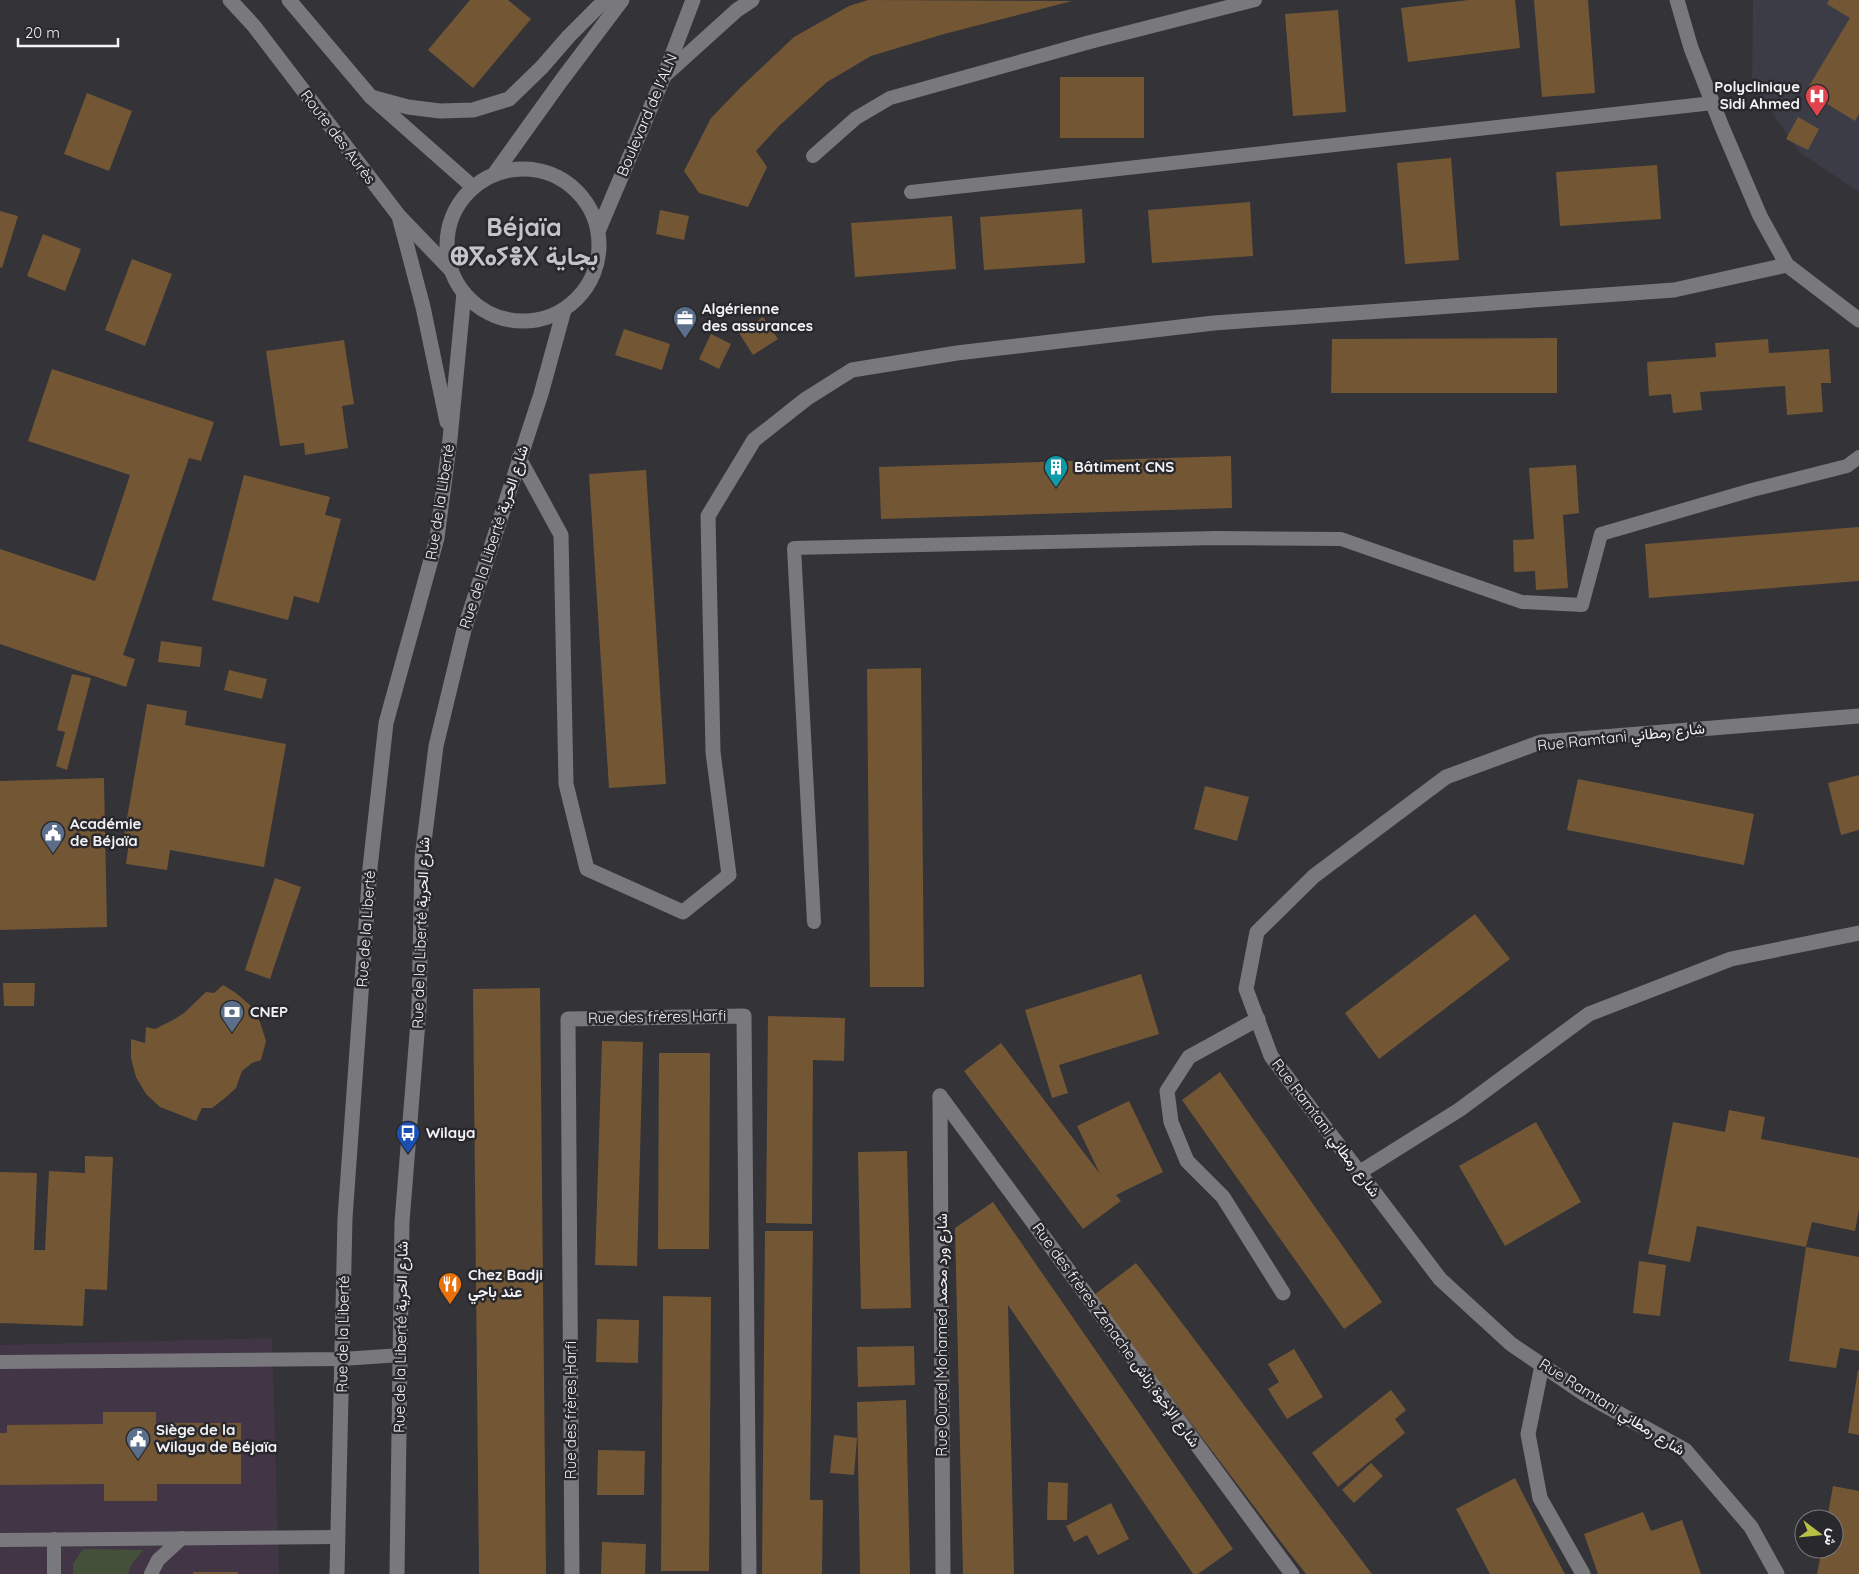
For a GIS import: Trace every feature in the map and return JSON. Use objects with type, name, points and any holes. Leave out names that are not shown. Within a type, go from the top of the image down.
[{"type":"street","name":"Route des Aurès","points":[[230,0],[254,26],[398,216],[451,270]]},
{"type":"street","points":[[289,0],[371,96],[473,187]]},
{"type":"street","points":[[371,96],[408,107],[440,111],[474,110],[509,99],[605,0]]},
{"type":"street","points":[[495,173],[522,168],[548,172],[571,184],[589,204],[598,229],[600,252],[594,275],[581,295],[564,310],[543,319],[521,322],[499,318],[480,308],[464,293],[451,270],[447,247],[449,225],[458,204],[473,187],[495,173],[622,0]]},
{"type":"street","name":"Boulevard de l'ALN","points":[[598,229],[664,76],[692,0]]},
{"type":"street","points":[[664,76],[737,10],[752,0]]},
{"type":"street","points":[[1677,0],[1691,48],[1713,103],[1760,216],[1787,265],[1859,320]]},
{"type":"street","points":[[398,216],[423,307],[450,439]]},
{"type":"street","points":[[519,458],[562,535],[566,784],[587,869],[683,912],[729,875],[712,752],[708,516],[754,440],[806,400],[852,370],[957,353],[1214,323],[1674,290],[1787,265]]},
{"type":"street","name":"Rue de la Liberté","points":[[337,1574],[345,1218],[370,868],[386,723],[437,538],[450,439],[464,293]]},
{"type":"street","name":"Rue de la Liberté شارع الحرية","points":[[397,1574],[402,1222],[419,1009],[422,858],[436,746],[464,630],[541,394],[564,310]]},
{"type":"street","name":"Rue Ramtani شارع رمطاني","points":[[1777,1574],[1751,1527],[1685,1450],[1586,1395],[1511,1344],[1440,1278],[1272,1056],[1246,989],[1257,932],[1314,876],[1446,777],[1541,742],[1859,716]]},
{"type":"street","points":[[1360,1172],[1459,1110],[1589,1014],[1730,959],[1859,933]]},
{"type":"street","name":"Rue des frères Harfi","points":[[572,1574],[568,1019],[744,1016],[749,1574]]},
{"type":"street","points":[[1258,1019],[1189,1058],[1167,1090],[1171,1122],[1187,1161],[1224,1197],[1283,1293]]},
{"type":"street","name":"Rue Oured Mohamed شارع ورد محمد","points":[[940,1096],[943,1574]]},
{"type":"street","name":"Rue des frères Zenache شارع الإخوة زناش","points":[[940,1096],[1292,1574]]},
{"type":"street","points":[[1542,1364],[1528,1434],[1540,1498],[1583,1574]]},
{"type":"lane","points":[[813,156],[856,118],[890,98],[1090,42],[1255,0]]},
{"type":"lane","points":[[911,192],[1713,103]]},
{"type":"lane","points":[[814,922],[794,548],[1216,538],[1341,538],[1522,602],[1582,605],[1601,534],[1752,490],[1847,466],[1859,457]]},
{"type":"lane","points":[[0,1362],[342,1359],[401,1355]]},
{"type":"lane","points":[[0,1540],[338,1537]]},
{"type":"lane","points":[[151,1574],[158,1560],[182,1538]]},
{"type":"lane","points":[[54,1539],[54,1574]]},
{"type":"shaded area","name":"Polyclinique Sidi Ahmed","points":[[1753,0],[1859,0],[1859,192],[1799,152],[1752,83]]},
{"type":"shaded area","name":"Siège de la Wilaya de Béjaïa","points":[[272,1338],[279,1574],[0,1574],[0,1345]]},
{"type":"green space","points":[[83,1549],[143,1550],[131,1565],[128,1574],[73,1574],[73,1564]]},
{"type":"building","points":[[470,0],[508,0],[531,19],[473,88],[428,50]]},
{"type":"building","points":[[868,0],[1072,1],[944,34],[871,56],[827,82],[779,126],[756,151],[767,167],[748,207],[699,193],[684,171],[711,118],[794,37],[849,6]]},
{"type":"building","points":[[1468,0],[1515,0],[1520,48],[1408,62],[1401,8]]},
{"type":"building","points":[[1534,0],[1588,0],[1595,93],[1542,97]]},
{"type":"building","points":[[1829,0],[1859,0],[1859,114],[1855,121],[1806,91],[1850,18],[1827,4]]},
{"type":"building","points":[[1338,10],[1346,112],[1293,116],[1285,14]]},
{"type":"building","points":[[1060,77],[1144,77],[1144,138],[1060,138]]},
{"type":"building","points":[[87,93],[132,111],[109,171],[64,154]]},
{"type":"building","points":[[1798,117],[1819,129],[1808,150],[1786,139]]},
{"type":"building","points":[[1451,158],[1459,260],[1405,264],[1397,163]]},
{"type":"building","points":[[1657,165],[1661,219],[1560,226],[1556,172]]},
{"type":"building","points":[[1250,202],[1253,256],[1152,263],[1148,210]]},
{"type":"building","points":[[1082,209],[1085,263],[984,270],[980,217]]},
{"type":"building","points":[[660,210],[689,216],[684,240],[656,234]]},
{"type":"building","points":[[0,211],[18,216],[2,268],[0,267]]},
{"type":"building","points":[[952,216],[956,269],[855,277],[851,223]]},
{"type":"building","points":[[43,234],[81,249],[65,291],[27,276]]},
{"type":"building","points":[[132,259],[172,274],[145,346],[105,330]]},
{"type":"building","points":[[763,317],[778,339],[753,355],[739,333]]},
{"type":"building","points":[[624,329],[670,344],[662,370],[615,355]]},
{"type":"building","points":[[711,334],[731,344],[719,369],[699,359]]},
{"type":"building","points":[[1557,338],[1557,393],[1331,393],[1332,339]]},
{"type":"building","points":[[1768,339],[1769,353],[1829,349],[1831,383],[1821,383],[1823,412],[1787,415],[1785,386],[1700,392],[1702,410],[1673,413],[1671,394],[1649,396],[1647,362],[1716,357],[1715,343]]},
{"type":"building","points":[[344,340],[354,404],[342,406],[348,448],[305,455],[304,443],[280,446],[266,351]]},
{"type":"building","points":[[52,369],[214,422],[201,461],[189,458],[123,655],[135,659],[126,687],[0,644],[0,549],[95,581],[130,475],[28,441]]},
{"type":"building","name":"Bâtiment CNS","points":[[1231,456],[1232,508],[881,519],[879,467]]},
{"type":"building","points":[[1576,465],[1579,513],[1563,515],[1568,588],[1536,590],[1535,571],[1514,572],[1513,540],[1534,539],[1529,468]]},
{"type":"building","points":[[646,470],[666,784],[609,788],[589,474]]},
{"type":"building","points":[[244,475],[330,497],[325,515],[341,519],[319,603],[294,596],[288,620],[212,600]]},
{"type":"building","points":[[1859,527],[1859,581],[1649,598],[1645,544]]},
{"type":"building","points":[[161,641],[202,647],[200,667],[158,662]]},
{"type":"building","points":[[921,668],[924,987],[870,987],[867,669]]},
{"type":"building","points":[[229,670],[267,679],[262,699],[224,690]]},
{"type":"building","points":[[72,674],[91,678],[67,770],[56,766],[65,732],[57,730]]},
{"type":"building","points":[[147,704],[187,711],[185,725],[286,744],[264,867],[170,850],[167,870],[126,864],[129,842],[123,841]]},
{"type":"building","points":[[1859,775],[1859,830],[1841,835],[1828,783]]},
{"type":"building","name":"Académie de Béjaïa","points":[[104,778],[107,927],[0,930],[0,781]]},
{"type":"building","points":[[1578,779],[1754,814],[1744,865],[1567,830]]},
{"type":"building","points":[[1205,786],[1249,797],[1237,841],[1194,829]]},
{"type":"building","points":[[275,878],[301,887],[270,979],[245,970]]},
{"type":"building","points":[[1475,914],[1510,959],[1379,1059],[1345,1013]]},
{"type":"building","points":[[1141,974],[1159,1034],[1059,1065],[1068,1093],[1052,1098],[1025,1010]]},
{"type":"building","points":[[3,983],[35,983],[34,1006],[4,1006]]},
{"type":"building","points":[[223,985],[251,1006],[260,1022],[266,1041],[261,1060],[252,1063],[242,1071],[236,1088],[225,1098],[212,1108],[202,1108],[196,1121],[160,1107],[146,1094],[136,1077],[131,1058],[131,1039],[145,1043],[146,1027],[155,1029],[173,1020],[184,1013],[206,992],[214,993]]},
{"type":"building","points":[[540,988],[546,1574],[479,1574],[473,989]]},
{"type":"building","points":[[768,1016],[845,1018],[844,1061],[813,1060],[812,1224],[766,1223]]},
{"type":"building","points":[[602,1041],[643,1042],[637,1266],[595,1265]]},
{"type":"building","points":[[1001,1043],[1100,1174],[1077,1126],[1129,1101],[1163,1172],[1116,1195],[1121,1201],[1083,1229],[964,1071]]},
{"type":"building","points":[[659,1053],[710,1053],[709,1249],[658,1249]]},
{"type":"building","points":[[1220,1072],[1382,1302],[1344,1329],[1182,1100]]},
{"type":"building","points":[[1729,1110],[1765,1117],[1761,1139],[1859,1158],[1859,1210],[1855,1231],[1812,1222],[1806,1247],[1697,1226],[1690,1262],[1648,1254],[1673,1122],[1725,1132]]},
{"type":"building","points":[[1536,1122],[1581,1202],[1505,1246],[1459,1166]]},
{"type":"building","points":[[907,1151],[911,1308],[861,1309],[858,1152]]},
{"type":"building","points":[[85,1156],[113,1157],[107,1290],[85,1289],[83,1326],[0,1323],[0,1172],[37,1173],[34,1250],[45,1250],[49,1171],[85,1173]]},
{"type":"building","points":[[993,1202],[1233,1549],[1198,1574],[1193,1574],[1008,1305],[1014,1574],[963,1574],[955,1228]]},
{"type":"building","points":[[765,1231],[813,1231],[810,1500],[823,1500],[822,1574],[762,1574]]},
{"type":"building","points":[[1806,1247],[1859,1257],[1859,1351],[1840,1348],[1836,1368],[1789,1361]]},
{"type":"building","points":[[1639,1261],[1666,1265],[1660,1316],[1633,1313]]},
{"type":"building","points":[[1136,1263],[1372,1574],[1306,1574],[1284,1546],[1094,1295]]},
{"type":"building","points":[[663,1296],[711,1297],[709,1571],[661,1571]]},
{"type":"building","points":[[597,1319],[639,1320],[638,1363],[596,1362]]},
{"type":"building","points":[[914,1346],[915,1385],[858,1387],[857,1347]]},
{"type":"building","points":[[1294,1349],[1323,1397],[1287,1419],[1268,1389],[1279,1382],[1268,1364]]},
{"type":"building","points":[[1859,1370],[1859,1435],[1848,1433]]},
{"type":"building","points":[[1391,1390],[1406,1410],[1395,1419],[1405,1433],[1338,1487],[1312,1453]]},
{"type":"building","points":[[906,1400],[910,1574],[860,1574],[857,1402]]},
{"type":"building","points":[[103,1412],[156,1412],[156,1423],[241,1423],[241,1484],[157,1484],[157,1501],[104,1501],[104,1484],[0,1485],[0,1433],[7,1433],[7,1425],[103,1424]]},
{"type":"building","points":[[834,1435],[857,1438],[854,1475],[830,1473]]},
{"type":"building","points":[[598,1450],[645,1451],[644,1495],[597,1495]]},
{"type":"building","points":[[1371,1463],[1383,1476],[1354,1503],[1342,1490]]},
{"type":"building","points":[[1515,1478],[1565,1574],[1490,1574],[1456,1509]]},
{"type":"building","points":[[1048,1482],[1068,1483],[1067,1520],[1047,1520]]},
{"type":"building","points":[[1833,1486],[1859,1491],[1859,1574],[1817,1574],[1820,1559],[1844,1559],[1844,1509],[1829,1509]]},
{"type":"building","points":[[1111,1503],[1129,1539],[1098,1555],[1087,1535],[1074,1542],[1066,1526]]},
{"type":"building","points":[[1643,1512],[1651,1531],[1682,1520],[1701,1574],[1598,1574],[1584,1534]]},
{"type":"building","points":[[602,1542],[646,1544],[645,1574],[601,1574]]},
{"type":"building","points":[[193,1572],[238,1572],[238,1574],[193,1574]]},
{"type":"place","name":"Polyclinique Sidi Ahmed","points":[[1817,117]]},
{"type":"place","name":"Algérienne des assurances","points":[[685,339]]},
{"type":"place","name":"Bâtiment CNS","points":[[1056,488]]},
{"type":"place","name":"Académie de Béjaïa","points":[[53,854]]},
{"type":"place","name":"CNEP","points":[[232,1033]]},
{"type":"place","name":"Wilaya","points":[[408,1154]]},
{"type":"place","name":"Chez Badji عند باجي","points":[[450,1305]]},
{"type":"place","name":"Siège de la Wilaya de Béjaïa","points":[[138,1460]]},
{"type":"district","name":"Béjaïa ⴲⴳⴰⵢⴻⵝ بجاية","points":[[524,242]]}]
